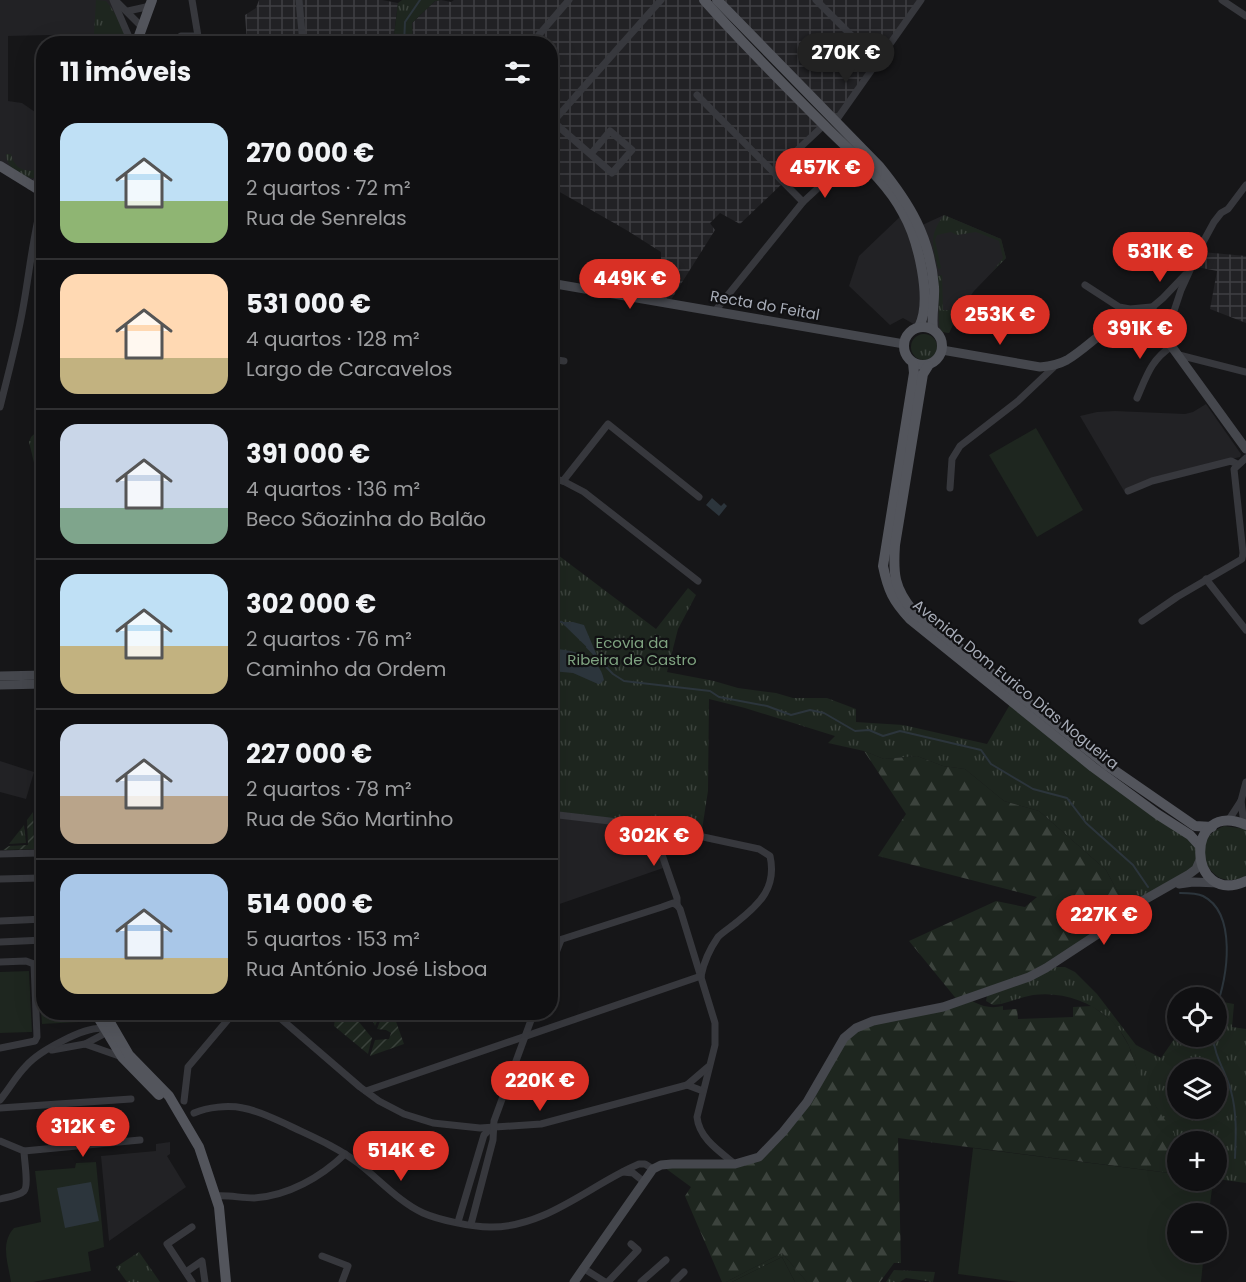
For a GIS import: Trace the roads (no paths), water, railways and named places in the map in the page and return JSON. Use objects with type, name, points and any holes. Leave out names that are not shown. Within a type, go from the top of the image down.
[{"type":"main road","points":[[704,0],[887,187],[904,213],[917,247],[924,279],[923,320],[919,327],[909,333],[904,344],[906,355],[913,363],[928,366],[938,360],[942,350],[941,338],[933,329],[919,327]]},
{"type":"main road","points":[[717,0],[879,166],[902,194],[920,226],[932,273],[933,329]]},
{"type":"main road","points":[[137,36],[152,1]]},
{"type":"main road","points":[[0,166],[36,189]]},
{"type":"main road","name":"Avenida Dom Eurico Dias Nogueira","points":[[913,363],[915,373],[883,566],[887,586],[895,603],[910,619],[1093,767],[1190,835],[1200,846]]},
{"type":"main road","name":"Avenida Dom Eurico Dias Nogueira","points":[[928,366],[923,374],[895,544],[893,568],[896,583],[903,598],[913,611],[1108,766],[1195,826],[1212,827]]},
{"type":"main road","points":[[1245,825],[1228,821],[1212,827],[1204,836],[1200,846],[1200,860],[1207,874],[1221,883],[1232,885],[1246,880]]},
{"type":"main road","points":[[105,1020],[126,1056],[180,1105],[186,1123],[199,1147],[216,1196],[222,1226],[226,1282]]},
{"type":"street","points":[[114,0],[141,26]]},
{"type":"street","points":[[114,0],[130,36]]},
{"type":"street","points":[[192,0],[197,36]]},
{"type":"street","points":[[299,0],[302,36]]},
{"type":"street","points":[[538,36],[569,0]]},
{"type":"street","points":[[558,113],[661,0]]},
{"type":"street","points":[[816,0],[877,61]]},
{"type":"street","points":[[835,122],[921,0]]},
{"type":"street","points":[[1222,0],[1246,16]]},
{"type":"street","points":[[128,11],[146,7],[152,1]]},
{"type":"street","points":[[697,95],[803,202]]},
{"type":"street","points":[[774,172],[824,125]]},
{"type":"street","points":[[558,127],[612,173],[632,150],[610,131],[591,154]]},
{"type":"street","points":[[715,311],[803,202],[830,177]]},
{"type":"street","points":[[30,186],[36,182]]},
{"type":"street","points":[[1151,307],[1161,320],[1172,317],[1181,290],[1214,222],[1221,213],[1228,209],[1246,185]]},
{"type":"street","points":[[0,407],[23,308],[36,230]]},
{"type":"street","points":[[1136,321],[1163,298],[1193,267]]},
{"type":"street","name":"Recta do Feital","points":[[558,284],[904,344]]},
{"type":"street","points":[[1085,285],[1119,307],[1130,309],[1151,307]]},
{"type":"street","points":[[950,488],[952,459],[960,446],[1018,401],[1056,365],[1120,322],[1136,321],[1153,327],[1172,346],[1240,444],[1246,449]]},
{"type":"street","points":[[1137,398],[1152,364],[1172,346]]},
{"type":"street","points":[[942,350],[1040,367],[1056,365]]},
{"type":"street","points":[[1179,355],[1246,372]]},
{"type":"street","points":[[558,360],[564,361]]},
{"type":"street","points":[[563,481],[608,424],[699,497]]},
{"type":"street","points":[[1142,621],[1206,579],[1242,559],[1234,469],[1246,458]]},
{"type":"street","points":[[1128,491],[1152,481],[1231,461],[1237,464]]},
{"type":"street","points":[[558,480],[600,503],[698,581]]},
{"type":"street","points":[[1206,579],[1246,630]]},
{"type":"street","points":[[0,676],[36,675]]},
{"type":"street","points":[[0,685],[36,684]]},
{"type":"street","points":[[1228,821],[1241,801],[1246,782]]},
{"type":"street","points":[[1241,801],[1245,825]]},
{"type":"street","points":[[558,814],[652,826],[759,849],[770,856],[774,872],[766,892],[753,910],[719,936],[704,959],[701,976]]},
{"type":"street","points":[[652,826],[677,898],[677,905],[715,1023],[715,1045],[697,1117],[698,1126],[705,1138],[735,1164]]},
{"type":"street","points":[[0,854],[36,853]]},
{"type":"street","points":[[574,1282],[653,1169],[672,1164],[735,1164],[759,1156],[783,1132],[807,1102],[844,1038],[856,1028],[873,1021],[943,1007],[1029,977],[1104,930],[1137,904],[1174,885],[1196,869],[1200,860]]},
{"type":"street","points":[[0,879],[36,878]]},
{"type":"street","points":[[1174,885],[1193,882],[1221,883]]},
{"type":"street","points":[[558,941],[673,903],[677,905]]},
{"type":"street","points":[[0,921],[36,919]]},
{"type":"street","points":[[0,942],[36,940]]},
{"type":"street","points":[[558,948],[561,940]]},
{"type":"street","points":[[0,962],[26,961],[34,964],[36,1013]]},
{"type":"street","points":[[366,1091],[701,976]]},
{"type":"street","points":[[0,1048],[36,1041],[36,1020]]},
{"type":"street","points":[[88,1029],[92,1020]]},
{"type":"street","points":[[0,1100],[27,1064],[43,1052],[88,1029],[98,1027],[105,1020]]},
{"type":"street","points":[[43,1052],[85,1044],[102,1035],[105,1020]]},
{"type":"street","points":[[194,1113],[180,1105],[188,1067],[228,1020]]},
{"type":"street","points":[[282,1020],[379,1101],[404,1114],[432,1123],[480,1128],[541,1124],[687,1085],[710,1065]]},
{"type":"street","points":[[458,1222],[484,1135],[492,1127],[531,1020]]},
{"type":"street","points":[[85,1044],[126,1056]]},
{"type":"street","points":[[687,1085],[703,1091]]},
{"type":"street","points":[[0,1108],[132,1099]]},
{"type":"street","points":[[186,1123],[194,1113],[219,1107],[241,1107],[253,1110],[320,1140],[345,1154],[401,1198],[423,1212],[458,1222],[490,1227],[518,1224],[545,1214],[639,1164],[645,1164],[653,1169]]},
{"type":"street","points":[[471,1224],[493,1140],[492,1127]]},
{"type":"street","points":[[0,1141],[24,1151],[140,1140]]},
{"type":"street","points":[[0,1199],[24,1191],[27,1186],[24,1151]]},
{"type":"street","points":[[216,1196],[254,1198],[287,1192],[328,1171],[345,1154]]},
{"type":"street","points":[[623,1172],[633,1173],[643,1181]]},
{"type":"street","points":[[192,1227],[167,1244],[192,1282]]},
{"type":"street","points":[[583,1268],[607,1282],[638,1250],[631,1244]]},
{"type":"street","points":[[322,1256],[348,1266],[342,1282]]},
{"type":"street","points":[[641,1282],[666,1260]]},
{"type":"street","points":[[186,1272],[202,1261],[205,1282]]},
{"type":"street","points":[[674,1282],[684,1272]]},
{"type":"waterway","points":[[404,36],[405,22],[420,0]]},
{"type":"waterway","points":[[558,622],[562,622]]},
{"type":"waterway","points":[[587,647],[613,674],[624,681],[710,691],[719,697],[767,706],[791,715],[810,710],[824,713],[855,731],[869,730],[883,736],[900,731],[981,750],[991,764],[1033,789],[1067,798],[1086,823],[1133,865],[1148,887]]},
{"type":"waterway","points":[[1180,893],[1203,896],[1214,904],[1221,916],[1227,947],[1222,987]]},
{"type":"waterway","points":[[1215,1047],[1233,1099],[1236,1124],[1235,1158]]},
{"type":"park label","name":"Ecovia da Ribeira de Castro","points":[[632,650]]}]
